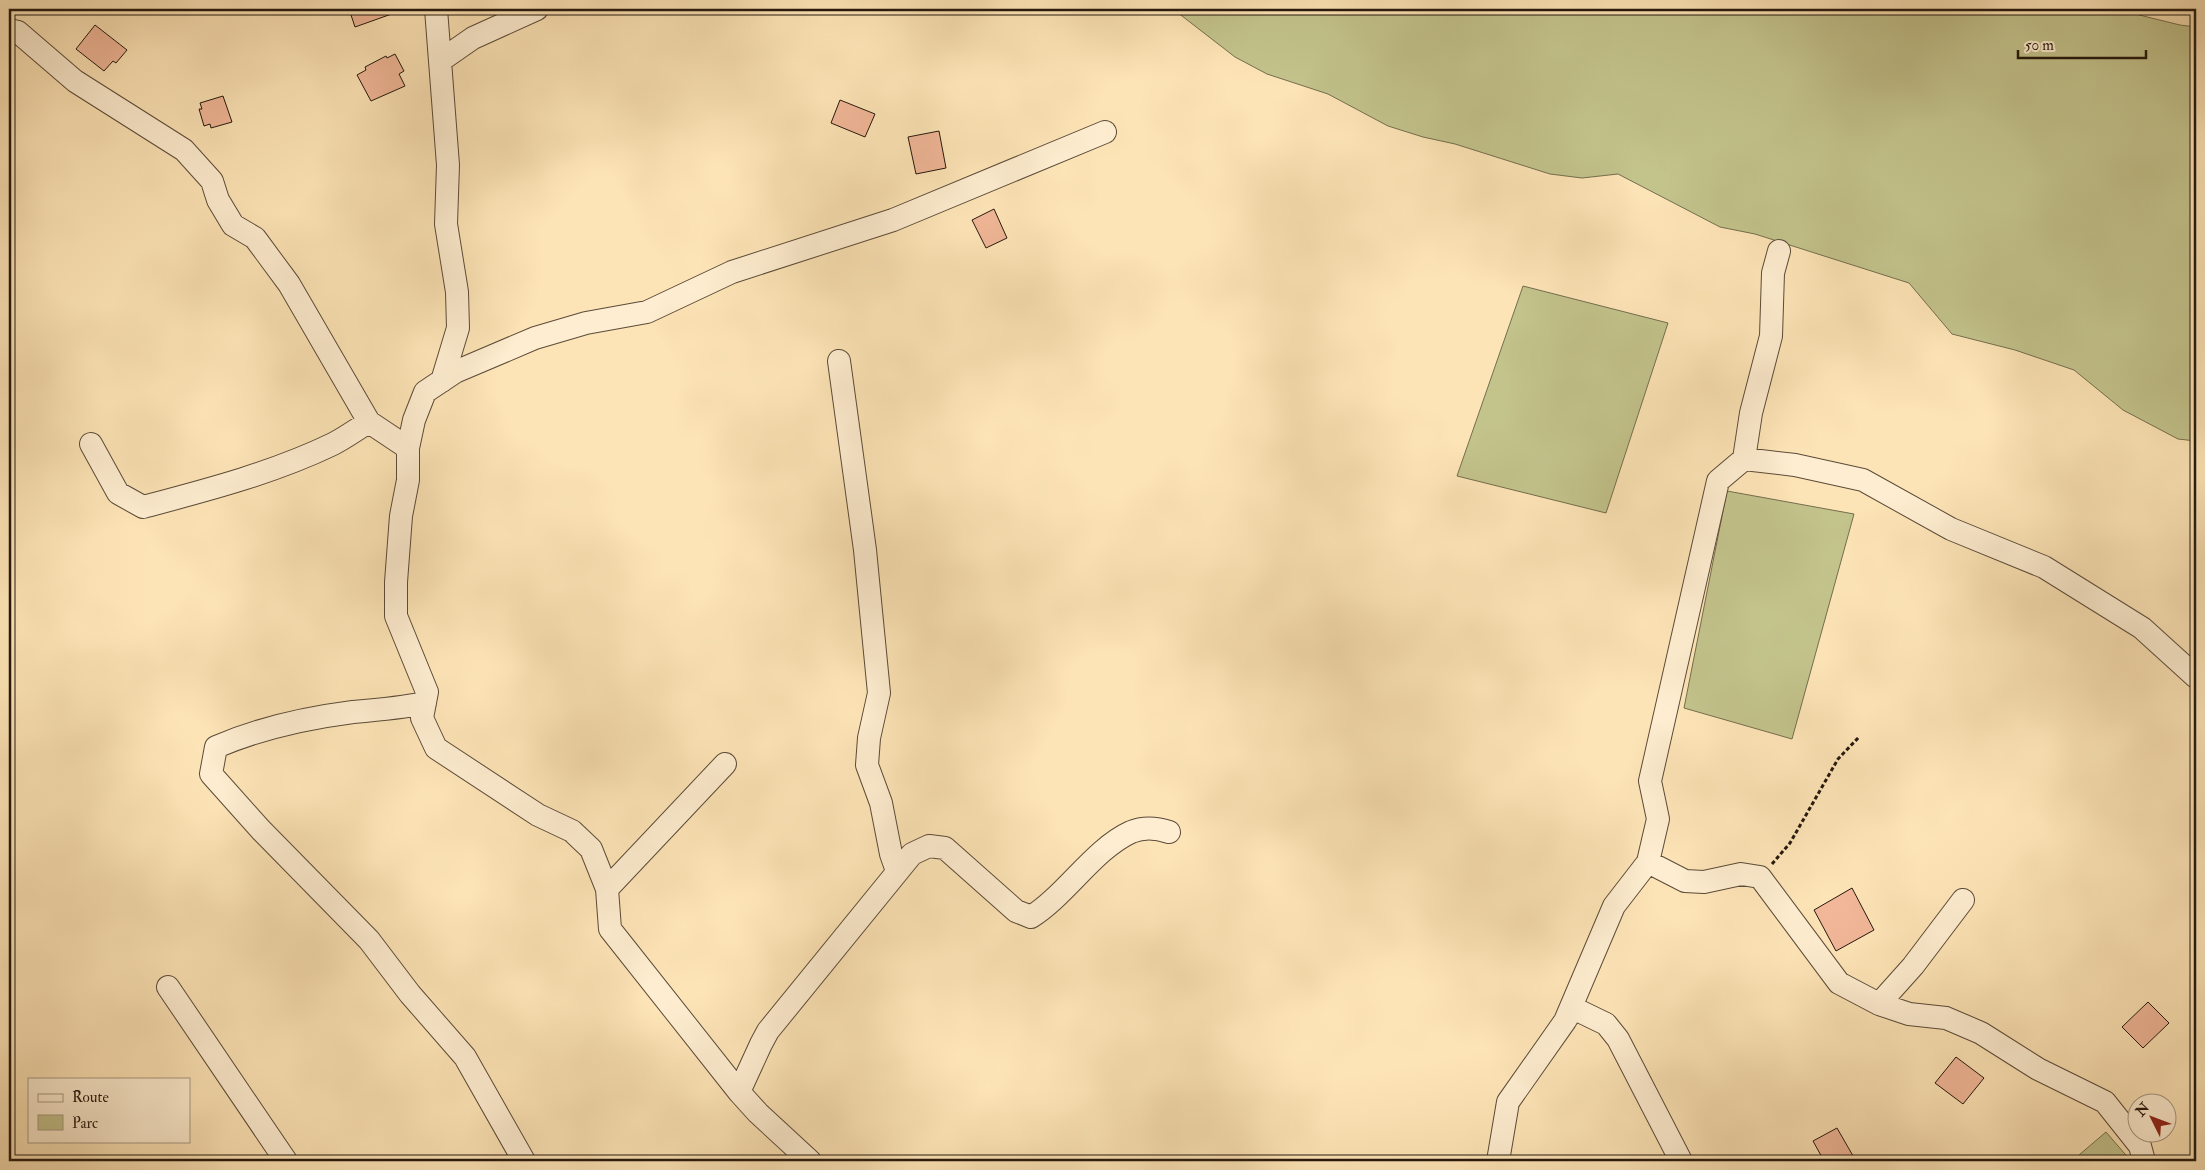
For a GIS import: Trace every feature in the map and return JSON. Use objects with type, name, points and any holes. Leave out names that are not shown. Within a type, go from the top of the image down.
[{"type":"street","points":[[436,9],[448,165],[446,224],[457,292],[458,328],[442,381]]},
{"type":"street","points":[[440,61],[473,38],[537,9]]},
{"type":"street","points":[[9,30],[18,32],[75,81],[184,150],[212,181],[218,200],[233,225],[255,238],[289,284],[369,422],[408,448]]},
{"type":"street","points":[[810,1161],[758,1113],[739,1092],[610,929],[607,889],[591,849],[572,831],[538,815],[436,748],[422,718],[427,692],[396,616],[398,545],[408,480],[408,448],[414,420],[425,392],[455,372],[535,338],[586,324],[647,312],[732,272],[893,220],[1105,132]]},
{"type":"street","points":[[1565,1021],[1614,906],[1648,862],[1658,819],[1650,780],[1718,481],[1744,459],[1751,413],[1771,336],[1773,273],[1779,251]]},
{"type":"street","points":[[839,361],[865,550],[879,693],[869,738],[867,765],[881,803],[891,854],[897,872]]},
{"type":"street","points":[[91,444],[118,493],[143,507],[294,461],[334,443],[369,422]]},
{"type":"street","points":[[1744,459],[1795,465],[1863,480],[1951,529],[2044,567],[2142,628],[2196,677]]},
{"type":"street","points":[[425,703],[286,724],[245,734],[216,747],[211,774],[261,830],[369,940],[410,994],[465,1058],[524,1161]]},
{"type":"street","points":[[607,889],[725,764]]},
{"type":"street","points":[[739,1092],[768,1031],[912,854],[929,846],[944,848],[1016,911],[1030,917],[1044,909],[1112,844],[1133,831],[1157,828],[1169,832]]},
{"type":"street","points":[[1648,862],[1685,881],[1704,882],[1741,874],[1760,877],[1839,983],[1879,1004],[1909,1014],[1946,1018],[1972,1029],[2038,1069],[2105,1102],[2140,1146],[2144,1161]]},
{"type":"street","points":[[1879,1004],[1913,966],[1963,900]]},
{"type":"street","points":[[168,987],[286,1161]]},
{"type":"street","points":[[1498,1161],[1508,1102],[1573,1008],[1606,1024],[1618,1039],[1680,1161]]},
{"type":"path","points":[[1760,877],[1790,843],[1838,759],[1859,737]]},
{"type":"green space","points":[[1173,9],[2115,9],[2180,25],[2196,27],[2196,441],[2178,439],[2123,410],[2074,370],[2015,350],[1952,334],[1909,283],[1755,234],[1720,227],[1618,174],[1582,178],[1550,174],[1455,144],[1423,137],[1388,126],[1328,94],[1267,74],[1235,57]]},
{"type":"green space","points":[[1523,286],[1668,323],[1606,513],[1457,476]]},
{"type":"green space","points":[[1727,491],[1854,514],[1792,739],[1684,708]]},
{"type":"green space","points":[[2106,1132],[2131,1161],[2072,1161]]},
{"type":"building","points":[[349,9],[400,9],[400,11],[355,27]]},
{"type":"building","points":[[95,25],[127,50],[116,63],[113,61],[104,71],[76,49]]},
{"type":"building","points":[[395,54],[404,71],[399,74],[405,86],[371,101],[357,75],[366,70],[365,67],[386,56],[387,58]]},
{"type":"building","points":[[223,96],[232,122],[211,128],[210,124],[204,126],[199,109],[202,109],[200,103]]},
{"type":"building","points":[[840,100],[875,114],[865,137],[831,123]]},
{"type":"building","points":[[939,131],[946,168],[916,174],[908,137]]},
{"type":"building","points":[[994,209],[1007,238],[986,248],[972,220]]},
{"type":"building","points":[[1852,888],[1874,930],[1836,951],[1814,910]]},
{"type":"building","points":[[2148,1002],[2169,1023],[2143,1048],[2122,1027]]},
{"type":"building","points":[[1956,1057],[1984,1078],[1963,1104],[1935,1083]]},
{"type":"building","points":[[1837,1128],[1856,1161],[1824,1161],[1813,1141]]}]
